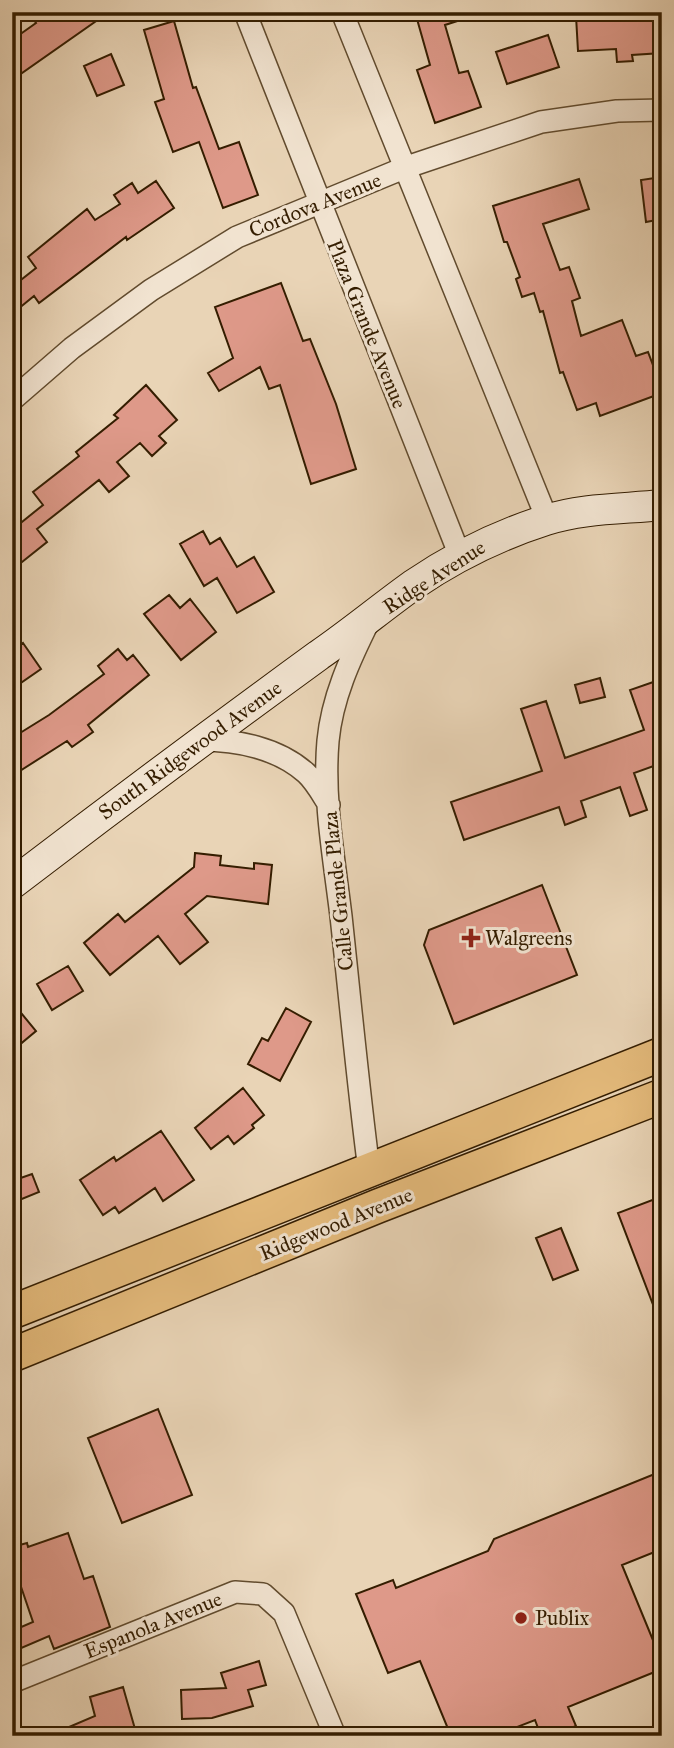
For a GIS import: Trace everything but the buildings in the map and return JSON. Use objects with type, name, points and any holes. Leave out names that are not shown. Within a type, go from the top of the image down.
[{"type":"main road","name":"Ridgewood Avenue","points":[[12,1312],[662,1054]]},
{"type":"main road","name":"Ridgewood Avenue","points":[[21,1351],[377,1206],[662,1096]]},
{"type":"main road","points":[[21,1351],[43,1314],[62,1292]]},
{"type":"street","name":"Plaza Grande Avenue","points":[[245,12],[460,556]]},
{"type":"street","points":[[342,12],[547,519]]},
{"type":"street","name":"Cordova Avenue","points":[[12,400],[72,348],[151,290],[237,237],[404,169],[541,122],[617,111],[662,110]]},
{"type":"street","name":"Ridge Avenue","points":[[370,619],[413,585],[484,543],[547,519],[570,514],[662,505]]},
{"type":"street","name":"South Ridgewood Avenue","points":[[12,884],[201,740],[370,619]]},
{"type":"street","name":"Calle Grande Plaza","points":[[369,1170],[357,1083],[341,914],[331,850],[328,741],[336,701],[348,663],[370,619]]},
{"type":"street","points":[[201,740],[225,740],[253,746],[284,758],[307,774],[329,804]]},
{"type":"street","name":"Espanola Avenue","points":[[12,1682],[235,1592],[263,1594],[284,1613],[335,1736]]},
{"type":"place","name":"Walgreens","points":[[471,938]]},
{"type":"place","name":"Publix","points":[[521,1618]]}]
